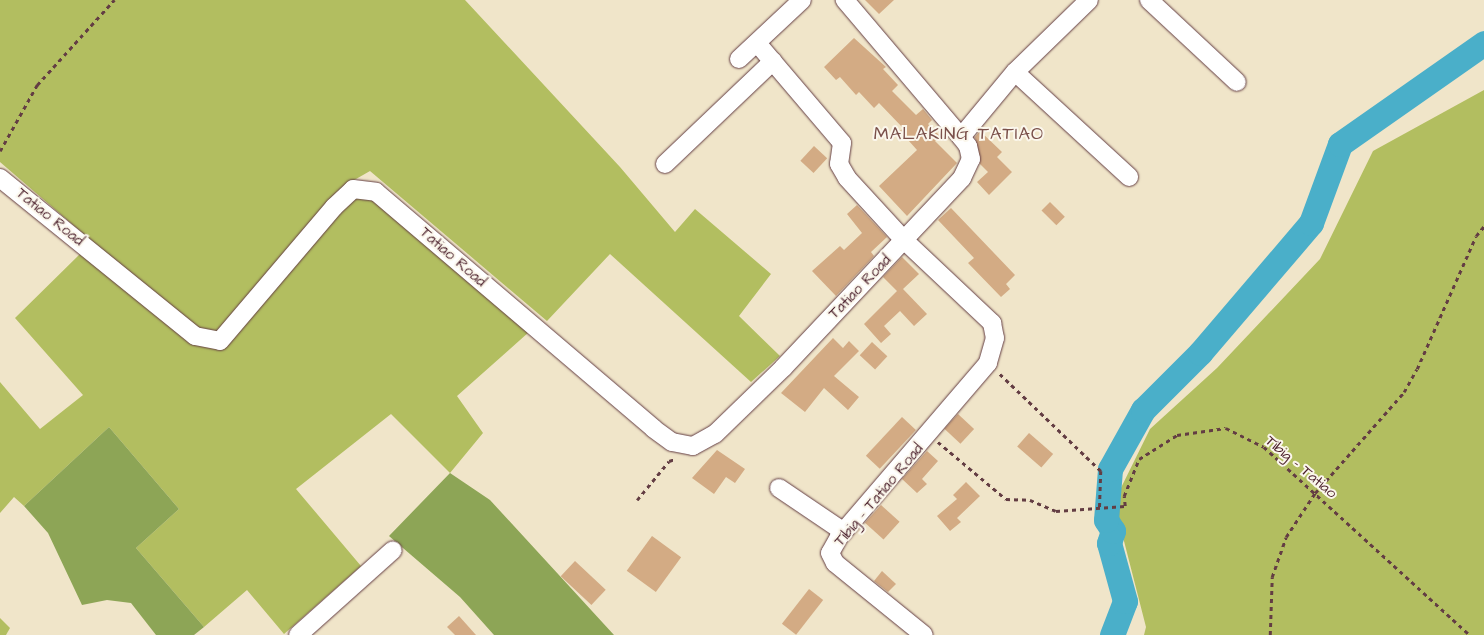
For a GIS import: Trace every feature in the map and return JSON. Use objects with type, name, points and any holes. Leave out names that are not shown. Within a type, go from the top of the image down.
[{"type":"street","points":[[739,59],[802,0]]},
{"type":"street","name":"Tatiao Road","points":[[0,178],[195,336],[220,341],[334,207],[353,188],[376,192],[654,429],[672,442],[693,446],[715,434],[905,241],[962,178],[970,159],[968,146],[961,137],[845,0]]},
{"type":"street","points":[[961,137],[1015,72],[1089,0]]},
{"type":"street","points":[[1149,0],[1237,82]]},
{"type":"street","points":[[757,43],[842,143],[838,164],[847,178],[905,241],[992,323],[995,338],[988,363]]},
{"type":"street","points":[[665,164],[773,61]]},
{"type":"street","points":[[1015,72],[1129,177]]},
{"type":"street","name":"Tibig - Tatiao Road","points":[[924,635],[835,563],[830,553],[844,532],[930,435],[988,363]]},
{"type":"street","points":[[779,488],[844,532]]},
{"type":"street","points":[[300,634],[393,550]]},
{"type":"path","points":[[0,151],[37,85],[114,0]]},
{"type":"path","points":[[1270,635],[1268,619],[1272,577],[1286,537],[1315,493],[1404,392],[1417,369],[1476,236],[1484,226]]},
{"type":"path","points":[[988,363],[1101,471],[1100,507]]},
{"type":"path","name":"Tibig - Tatiao","points":[[930,435],[1006,499],[1030,500],[1056,511],[1125,506],[1124,496],[1139,459],[1177,434],[1226,428],[1264,447],[1470,635]]},
{"type":"path","points":[[637,500],[669,461],[680,458],[693,446]]},
{"type":"green space","points":[[0,0],[465,0],[620,167],[675,232],[695,209],[771,274],[739,316],[780,356],[751,382],[610,254],[547,321],[370,171],[349,183],[217,334],[199,328],[116,262],[0,162]]},
{"type":"green space","points":[[1484,90],[1484,635],[1144,635],[1146,627],[1114,502],[1150,429],[1217,368],[1320,259],[1373,151]]},
{"type":"green space","points":[[357,198],[373,198],[529,332],[457,396],[483,433],[450,473],[391,414],[296,489],[361,566],[284,634],[247,590],[204,627],[136,548],[179,509],[109,427],[24,506],[14,497],[0,513],[0,382],[40,429],[83,395],[15,318],[81,253],[190,343],[220,350],[340,209]]},
{"type":"green space","points":[[109,427],[179,509],[136,548],[204,627],[194,635],[156,635],[131,603],[107,600],[82,605],[48,533],[24,506]]},
{"type":"green space","points":[[450,473],[490,500],[614,635],[494,635],[460,597],[389,536]]},
{"type":"green space","points":[[0,618],[10,628],[6,635],[0,635]]},
{"type":"building","points":[[865,0],[894,0],[879,14]]},
{"type":"building","points":[[854,38],[886,67],[883,69],[898,85],[892,91],[916,115],[923,109],[932,120],[928,124],[940,136],[935,141],[957,163],[907,216],[879,186],[917,150],[900,131],[903,128],[879,103],[874,108],[859,92],[856,95],[840,77],[836,80],[824,67]]},
{"type":"building","points":[[980,131],[1002,152],[997,157],[1012,172],[989,195],[977,182],[988,172],[980,164],[975,137]]},
{"type":"building","points":[[814,146],[827,158],[814,173],[800,161]]},
{"type":"building","points":[[1050,202],[1065,217],[1056,225],[1042,210]]},
{"type":"building","points":[[857,205],[887,237],[871,252],[874,256],[836,296],[812,271],[840,246],[844,250],[862,233],[847,214]]},
{"type":"building","points":[[951,208],[1015,275],[1006,284],[1010,289],[1001,297],[968,263],[974,258],[938,220]]},
{"type":"building","points":[[902,257],[919,274],[903,289],[927,314],[914,326],[900,311],[884,326],[891,334],[881,343],[864,324],[897,291],[883,277]]},
{"type":"building","points":[[833,338],[843,348],[849,341],[859,351],[834,376],[859,397],[848,410],[824,388],[805,412],[781,393]]},
{"type":"building","points":[[872,342],[887,356],[875,369],[860,355]]},
{"type":"building","points":[[958,414],[974,429],[960,444],[944,429]]},
{"type":"building","points":[[902,417],[916,430],[880,469],[866,456]]},
{"type":"building","points":[[1029,433],[1053,454],[1041,468],[1017,447]]},
{"type":"building","points":[[717,450],[745,469],[735,483],[726,477],[714,494],[692,478]]},
{"type":"building","points":[[927,451],[938,461],[922,479],[927,484],[917,493],[902,479]]},
{"type":"building","points":[[966,482],[980,496],[957,518],[961,522],[950,531],[937,516],[957,499],[953,495]]},
{"type":"building","points":[[881,505],[900,522],[884,540],[865,523]]},
{"type":"building","points":[[652,536],[681,557],[656,592],[627,571]]},
{"type":"building","points":[[575,561],[606,590],[591,605],[561,576]]},
{"type":"building","points":[[882,571],[896,584],[888,592],[874,581]]},
{"type":"building","points":[[809,589],[823,600],[796,635],[782,624]]},
{"type":"building","points":[[459,616],[476,635],[455,635],[447,627]]},
{"type":"waterway","points":[[1112,635],[1125,601],[1109,543],[1113,531],[1106,520],[1110,469],[1143,410],[1200,353],[1311,223],[1340,144],[1484,43]]},
{"type":"district","name":"MALAKING TATIAO","points":[[959,134]]}]
